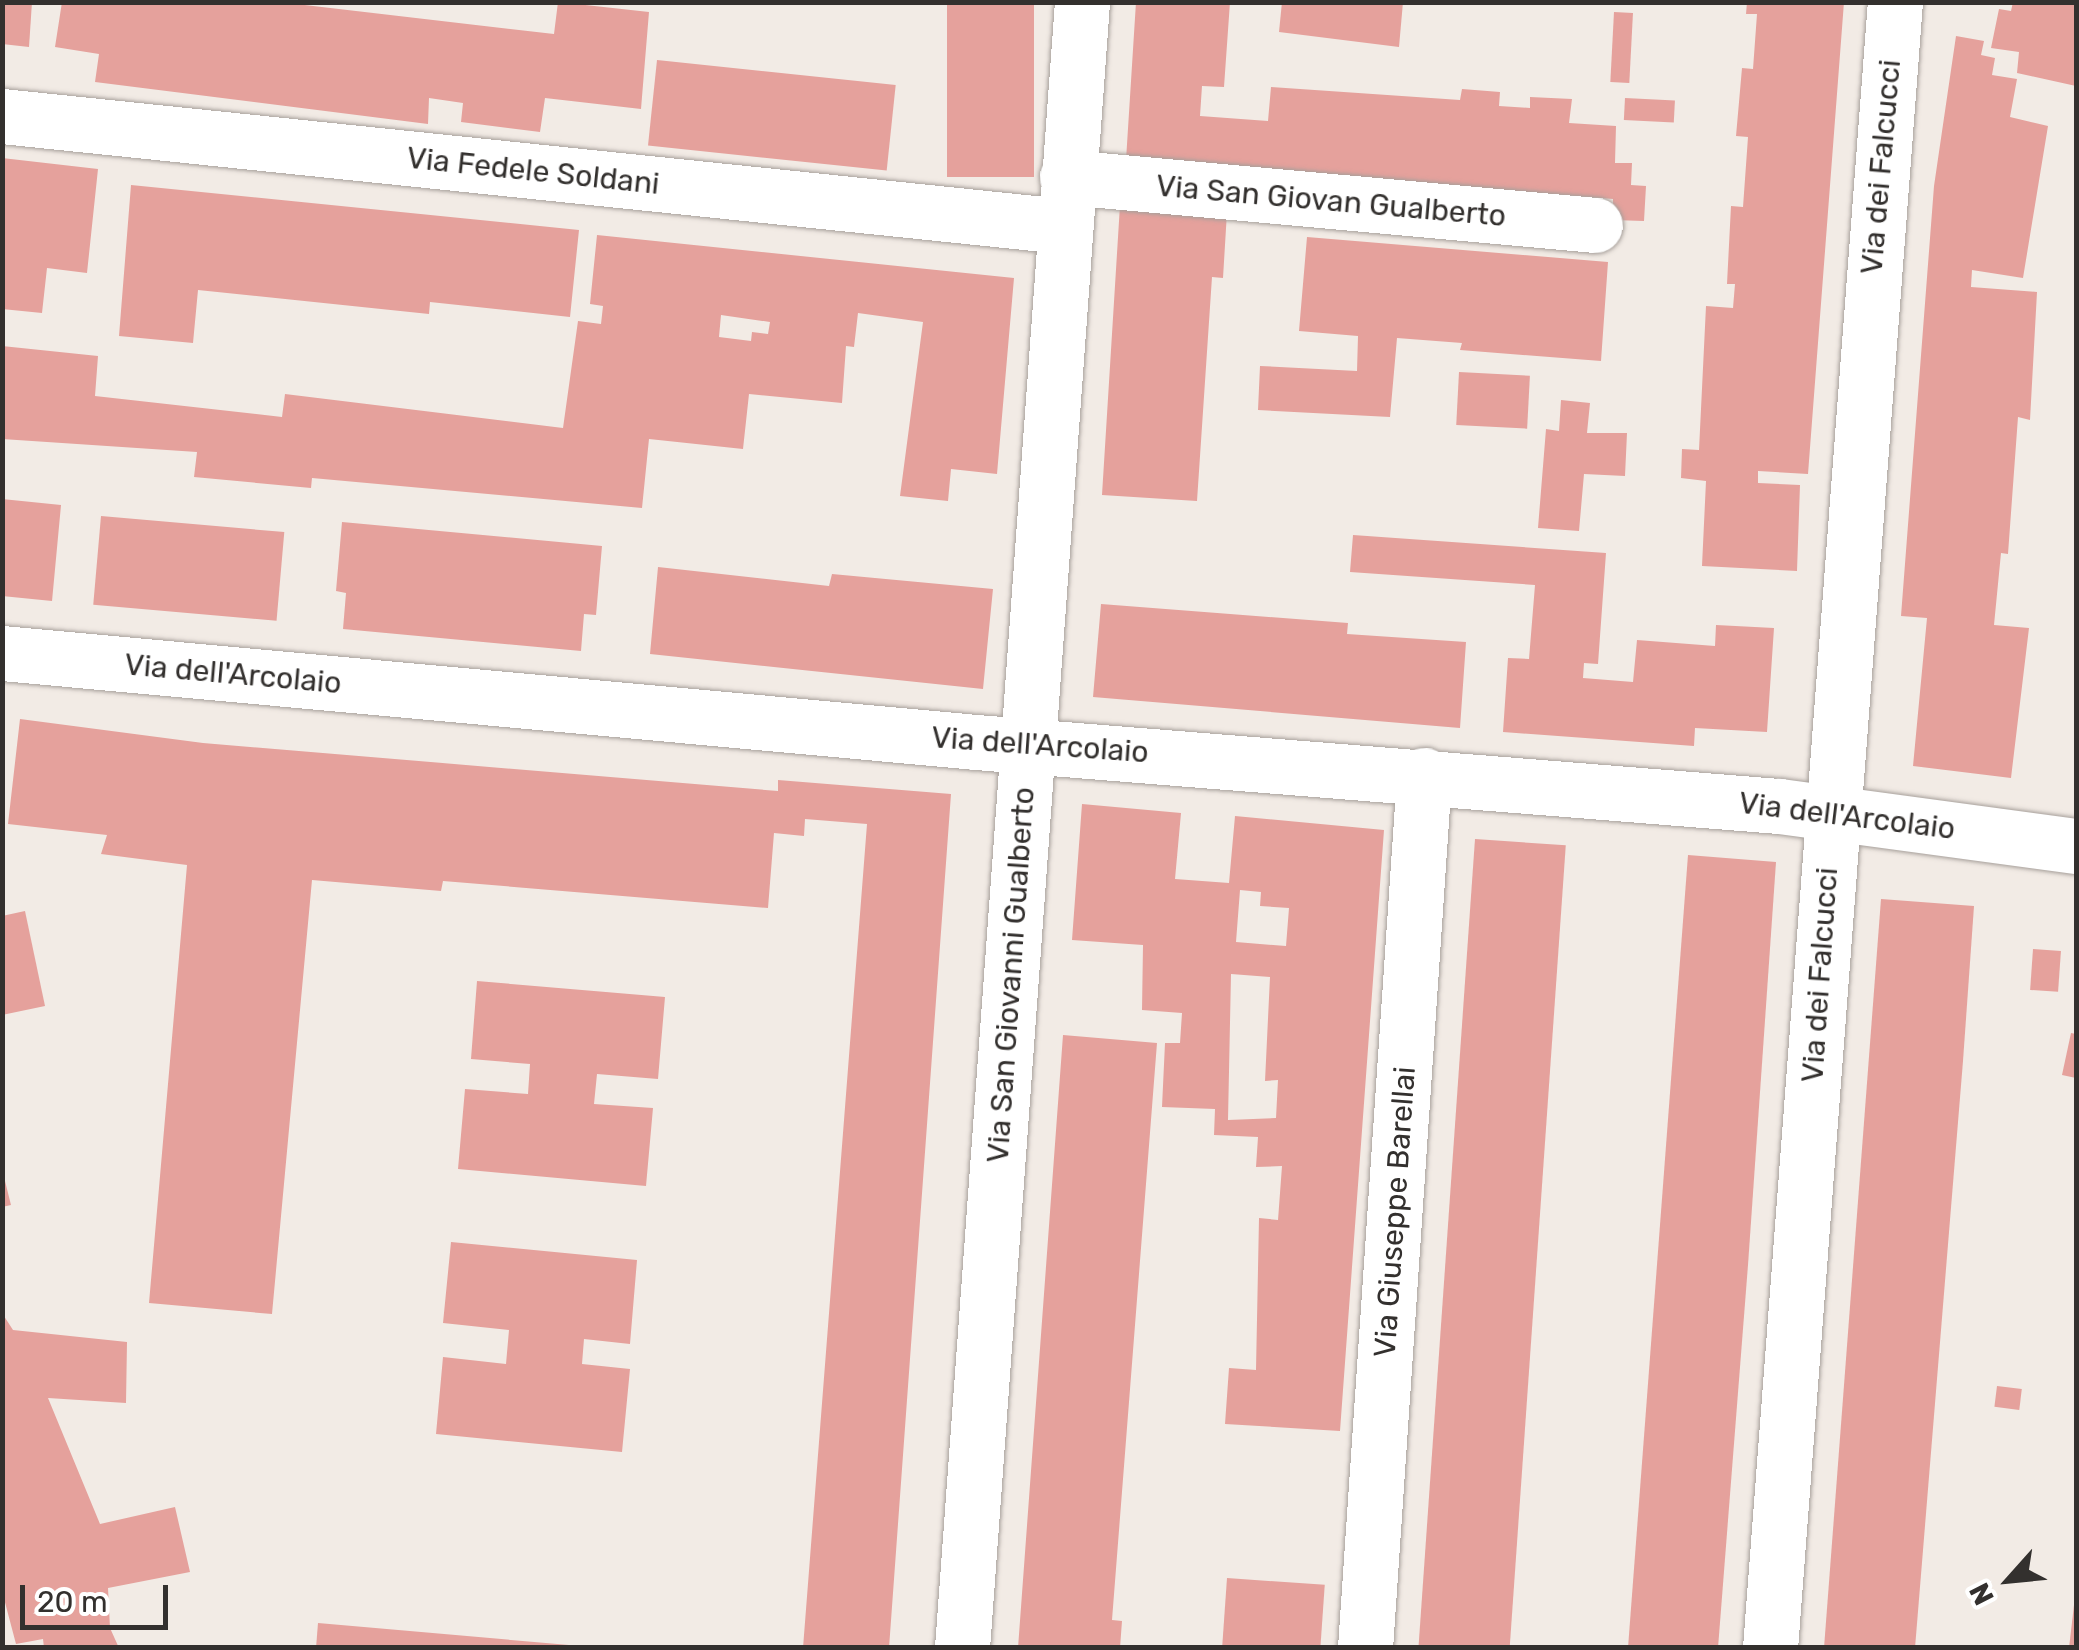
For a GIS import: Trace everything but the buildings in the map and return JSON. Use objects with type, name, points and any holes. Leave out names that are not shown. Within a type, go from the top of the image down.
[{"type":"street","name":"Via San Giovanni Gualberto","points":[[962,1648],[1082,2]]},
{"type":"street","name":"Via dei Falcucci","points":[[1770,1648],[1895,2]]},
{"type":"street","name":"Via Fedele Soldani","points":[[2,116],[1065,201]]},
{"type":"street","name":"Via San Giovan Gualberto","points":[[1065,201],[1595,225]]},
{"type":"street","name":"Via dell'Arcolaio","points":[[2,653],[1833,812],[2076,846]]},
{"type":"street","name":"Via Giuseppe Barellai","points":[[1365,1648],[1424,776]]}]
